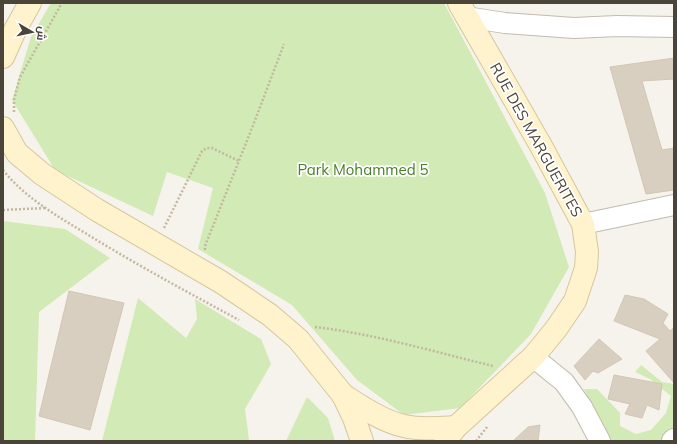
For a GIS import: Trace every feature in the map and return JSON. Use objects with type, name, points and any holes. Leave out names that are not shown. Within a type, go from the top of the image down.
[{"type":"main road","points":[[3,57],[16,28],[30,3]]},
{"type":"main road","name":"RUE DES MARGUERITES","points":[[450,434],[533,357],[556,329],[575,301],[586,268],[587,252],[583,224],[541,146],[462,10]]},
{"type":"main road","points":[[9,123],[17,153],[42,174],[97,210],[221,282],[270,315],[298,339],[343,395],[354,418],[362,441]]},
{"type":"main road","points":[[343,395],[379,417],[405,427],[433,428],[450,434]]},
{"type":"street","points":[[462,10],[505,23],[574,28],[612,26],[674,27]]},
{"type":"street","points":[[583,224],[674,205]]},
{"type":"street","points":[[533,357],[564,382],[582,407],[600,441]]},
{"type":"path","points":[[9,123],[20,77],[62,3]]},
{"type":"path","points":[[205,252],[205,246],[284,44]]},
{"type":"path","points":[[161,231],[166,225],[202,151],[207,148],[212,148],[239,161]]},
{"type":"path","points":[[3,170],[12,181],[45,208],[140,266],[241,321]]},
{"type":"path","points":[[3,210],[45,208]]},
{"type":"path","points":[[312,327],[334,329],[407,345],[505,369],[514,375]]},
{"type":"green space","name":"Park Mohammed 5","points":[[51,3],[444,3],[545,193],[569,267],[531,334],[460,408],[404,415],[357,380],[292,305],[198,249],[213,188],[167,172],[153,216],[55,170],[12,100],[31,37]]},
{"type":"green space","points":[[3,221],[65,229],[110,258],[39,312],[35,441],[3,441]]},
{"type":"green space","points":[[138,298],[186,338],[197,319],[195,299],[261,339],[271,364],[245,409],[249,440],[253,441],[102,441]]},
{"type":"green space","points":[[641,365],[662,382],[674,384],[674,429],[662,441],[611,441],[598,420],[584,389],[597,389],[620,413],[620,426],[636,434],[651,430],[666,413],[671,396],[650,379],[635,372]]},
{"type":"green space","points":[[307,397],[328,418],[335,441],[286,441]]},
{"type":"building","points":[[674,58],[674,79],[642,81],[662,150],[674,148],[674,190],[646,194],[610,67]]},
{"type":"building","points":[[69,291],[124,303],[90,430],[39,416]]},
{"type":"building","points":[[625,295],[644,299],[668,314],[663,323],[670,331],[674,327],[674,383],[646,351],[660,339],[614,321]]},
{"type":"building","points":[[599,339],[622,359],[598,373],[593,371],[585,380],[574,366]]},
{"type":"building","points":[[614,375],[662,384],[659,410],[647,405],[642,418],[625,414],[630,404],[608,399]]},
{"type":"building","points":[[540,425],[538,441],[513,441],[528,427]]}]
